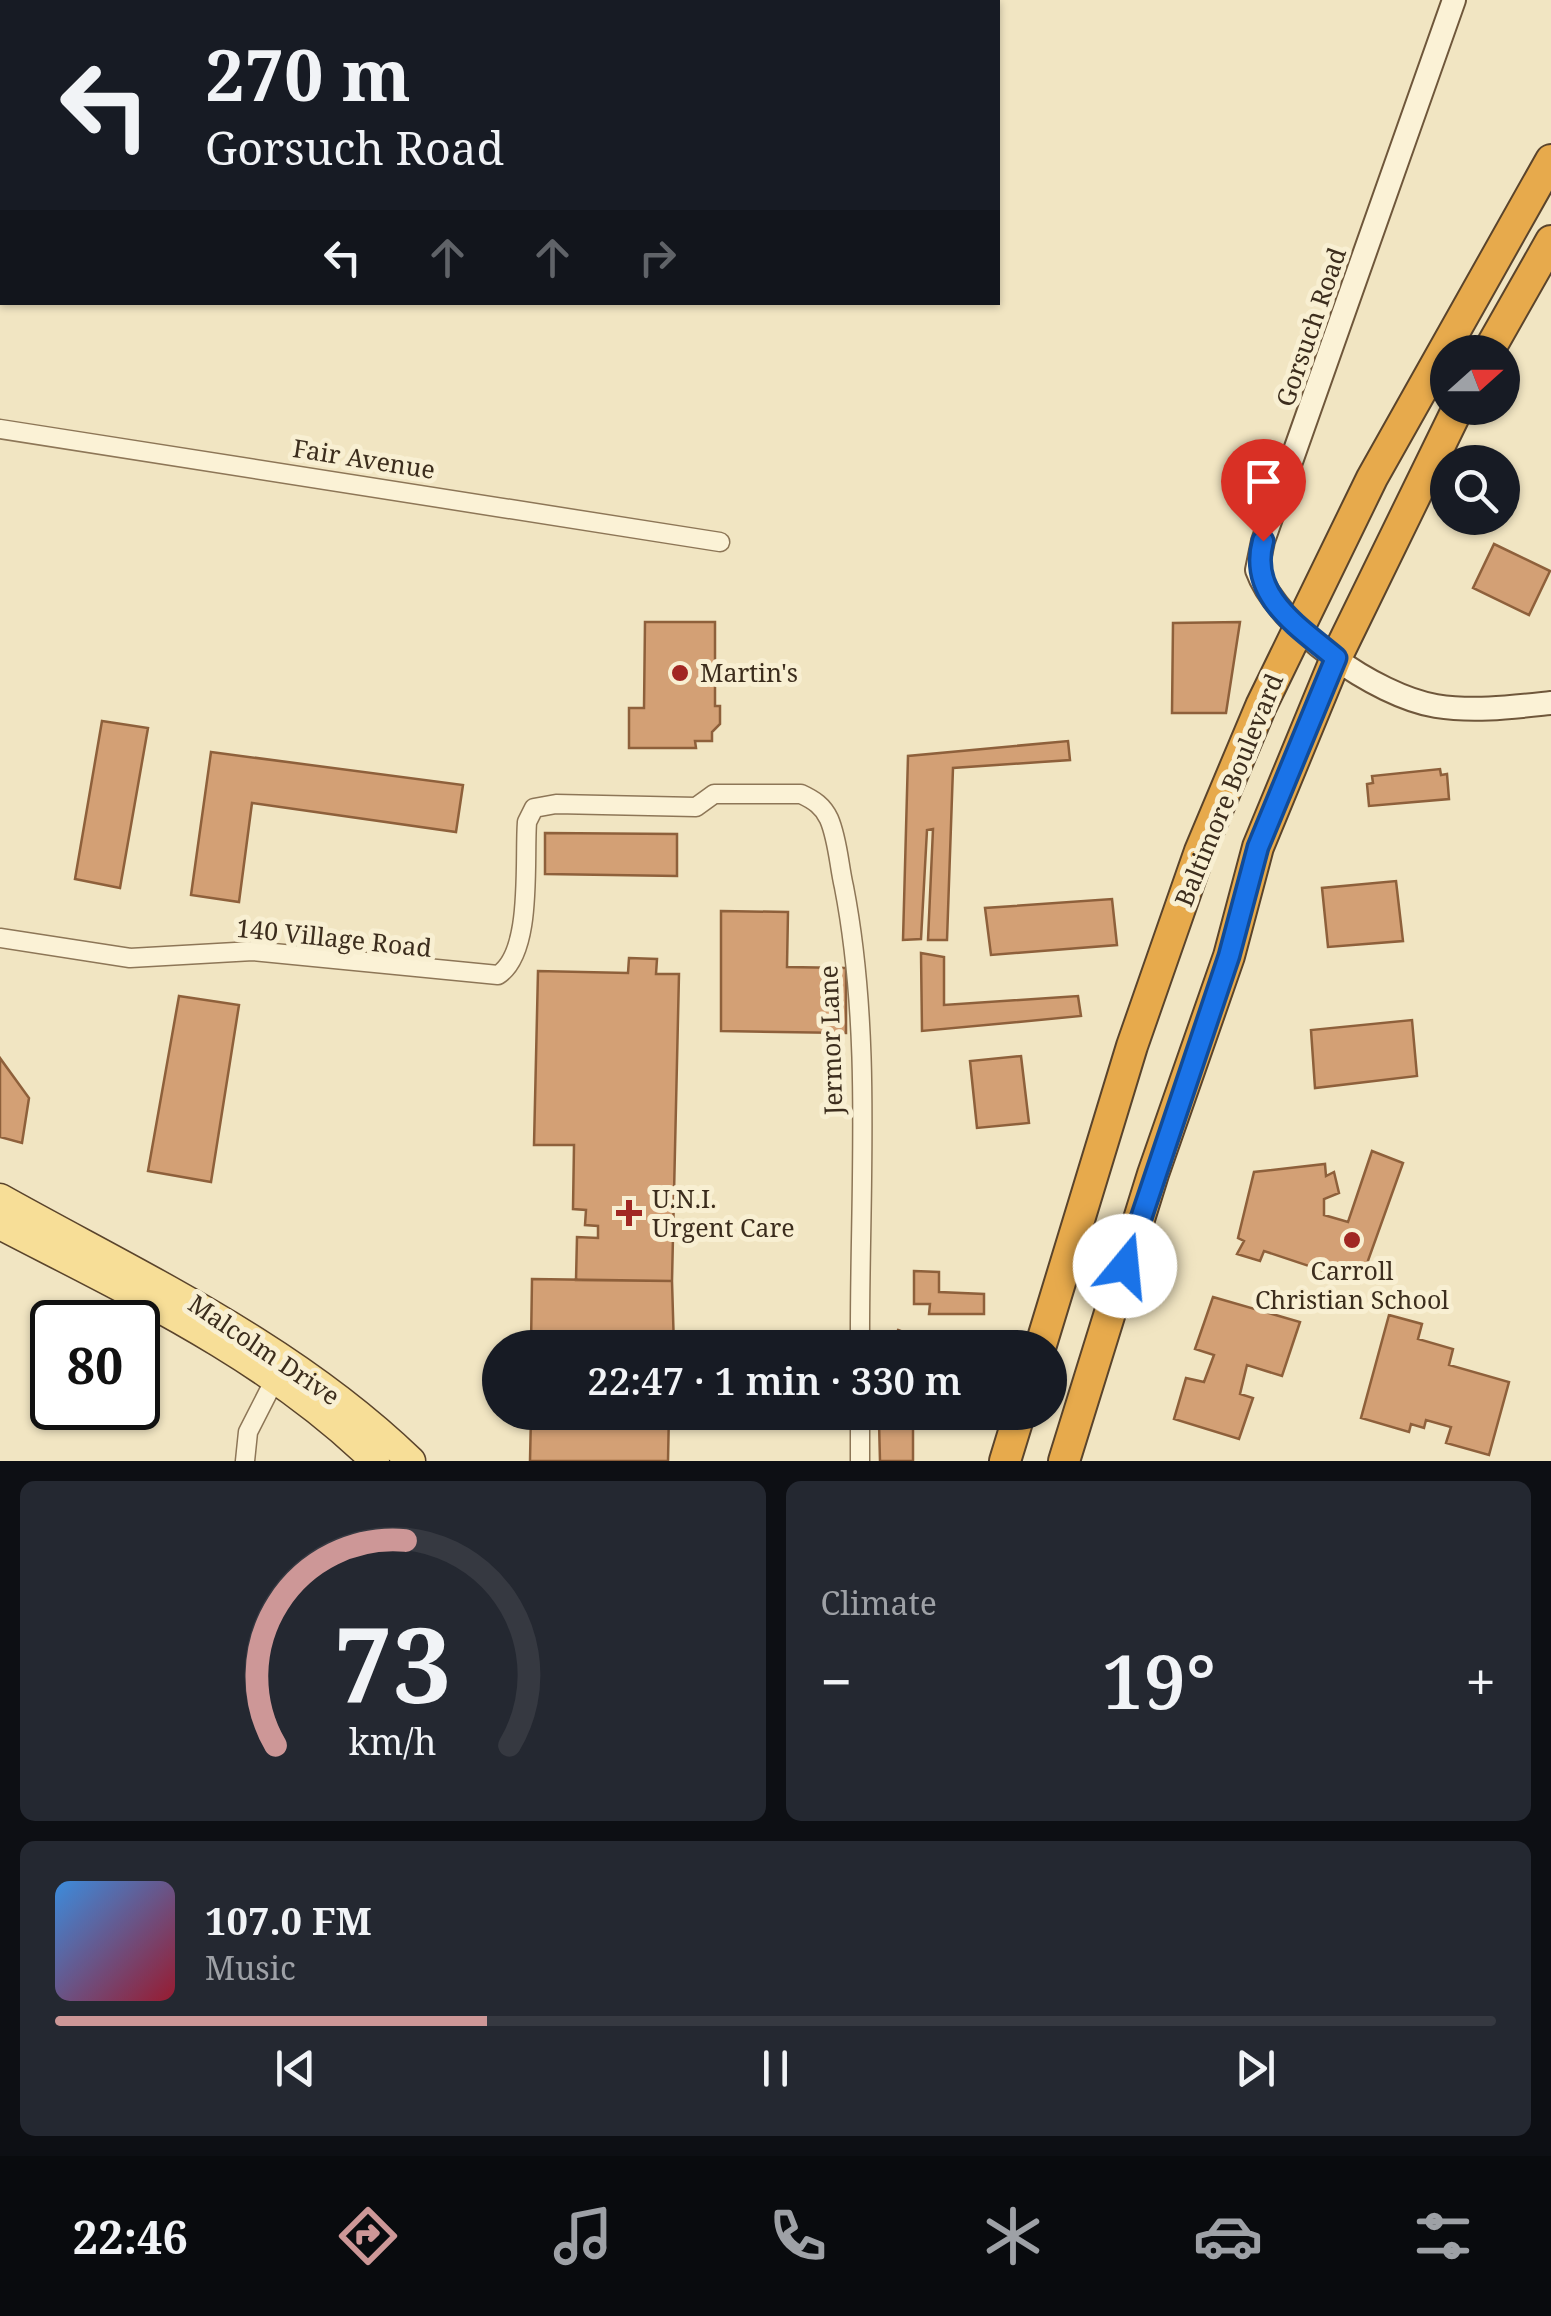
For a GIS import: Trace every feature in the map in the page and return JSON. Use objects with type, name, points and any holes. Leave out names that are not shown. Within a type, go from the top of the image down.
[{"type":"highway","name":"Baltimore Boulevard","points":[[1045,1330],[1132,1046],[1200,851],[1299,626],[1436,360],[1551,160]]},
{"type":"highway","points":[[1498,335],[1551,242]]},
{"type":"highway","name":"Baltimore Boulevard","points":[[1064,1461],[1154,1174],[1229,956],[1258,847],[1336,658],[1450,425]]},
{"type":"highway","points":[[1005,1461],[1014,1430]]},
{"type":"main road","name":"Malcolm Drive","points":[[0,1198],[194,1301],[268,1347],[411,1461]]},
{"type":"main road","name":"Malcolm Drive","points":[[0,1225],[184,1322],[275,1379],[375,1461]]},
{"type":"street","name":"Gorsuch Road","points":[[1454,0],[1259,555],[1258,570],[1270,597],[1336,658],[1364,678],[1435,706],[1494,708],[1551,703]]},
{"type":"street","name":"Fair Avenue","points":[[0,429],[720,542]]},
{"type":"street","name":"Jermor Lane","points":[[484,978],[509,968],[519,948],[527,822],[534,808],[556,804],[696,807],[714,794],[802,794],[821,806],[832,831],[849,916],[860,1058],[860,1330]]},
{"type":"street","name":"140 Village Road","points":[[0,938],[130,958],[253,951],[484,978]]},
{"type":"street","points":[[245,1461],[248,1432],[275,1379]]},
{"type":"street","points":[[860,1430],[860,1461]]},
{"type":"building","points":[[1494,544],[1550,571],[1529,615],[1473,588]]},
{"type":"building","name":"Martin's","points":[[645,622],[715,622],[715,706],[720,706],[720,724],[712,732],[712,741],[695,741],[696,748],[629,748],[629,708],[644,708]]},
{"type":"building","points":[[1240,622],[1226,713],[1172,713],[1173,623]]},
{"type":"building","points":[[102,721],[148,728],[120,888],[75,879]]},
{"type":"building","points":[[1068,741],[1070,760],[953,768],[947,940],[928,940],[933,829],[927,830],[921,939],[903,940],[908,756]]},
{"type":"building","points":[[211,752],[463,785],[456,832],[252,803],[239,902],[191,895]]},
{"type":"building","points":[[1440,769],[1441,775],[1447,774],[1449,799],[1369,806],[1367,784],[1373,783],[1372,776]]},
{"type":"building","points":[[545,833],[677,834],[677,876],[545,874]]},
{"type":"building","points":[[1396,881],[1403,941],[1328,947],[1322,888]]},
{"type":"building","points":[[1112,899],[1117,945],[991,955],[985,908]]},
{"type":"building","points":[[721,911],[788,912],[787,967],[846,968],[846,1033],[721,1031]]},
{"type":"building","points":[[921,953],[944,957],[944,1005],[1078,996],[1081,1016],[922,1031]]},
{"type":"building","points":[[629,958],[657,959],[656,974],[679,974],[672,1281],[576,1280],[577,1237],[598,1238],[598,1226],[585,1225],[586,1210],[573,1209],[574,1145],[534,1145],[538,971],[628,973]]},
{"type":"building","points":[[179,996],[239,1005],[211,1182],[148,1171]]},
{"type":"building","points":[[1412,1020],[1417,1076],[1315,1088],[1311,1030]]},
{"type":"building","points":[[1021,1056],[1029,1123],[977,1128],[970,1061]]},
{"type":"building","points":[[0,1058],[29,1098],[22,1143],[0,1137]]},
{"type":"building","points":[[1372,1151],[1403,1163],[1360,1283],[1264,1251],[1260,1261],[1237,1254],[1244,1241],[1238,1238],[1254,1172],[1325,1164],[1326,1176],[1334,1172],[1339,1193],[1324,1199],[1324,1215],[1348,1222]]},
{"type":"building","points":[[914,1271],[939,1272],[939,1292],[984,1294],[984,1314],[929,1314],[930,1304],[914,1304]]},
{"type":"building","points":[[532,1279],[672,1281],[673,1330],[531,1330]]},
{"type":"building","points":[[1213,1297],[1300,1322],[1282,1376],[1247,1365],[1240,1394],[1253,1398],[1239,1439],[1174,1419],[1186,1378],[1204,1382],[1214,1355],[1195,1349]]},
{"type":"building","points":[[1389,1315],[1422,1324],[1418,1339],[1453,1349],[1449,1365],[1509,1382],[1489,1455],[1446,1443],[1451,1427],[1426,1420],[1424,1428],[1411,1424],[1409,1432],[1361,1418]]},
{"type":"building","points":[[531,1430],[669,1430],[668,1461],[530,1461]]},
{"type":"building","points":[[879,1430],[913,1430],[913,1461],[880,1461]]},
{"type":"place","name":"Martin's","points":[[680,673]]},
{"type":"place","name":"U.N.I. Urgent Care","points":[[629,1213]]},
{"type":"place","name":"Carroll Christian School","points":[[1352,1240]]},
{"type":"route","points":[[1125,1266],[1229,956],[1258,847],[1336,658],[1270,597],[1258,570],[1263,541]]}]
